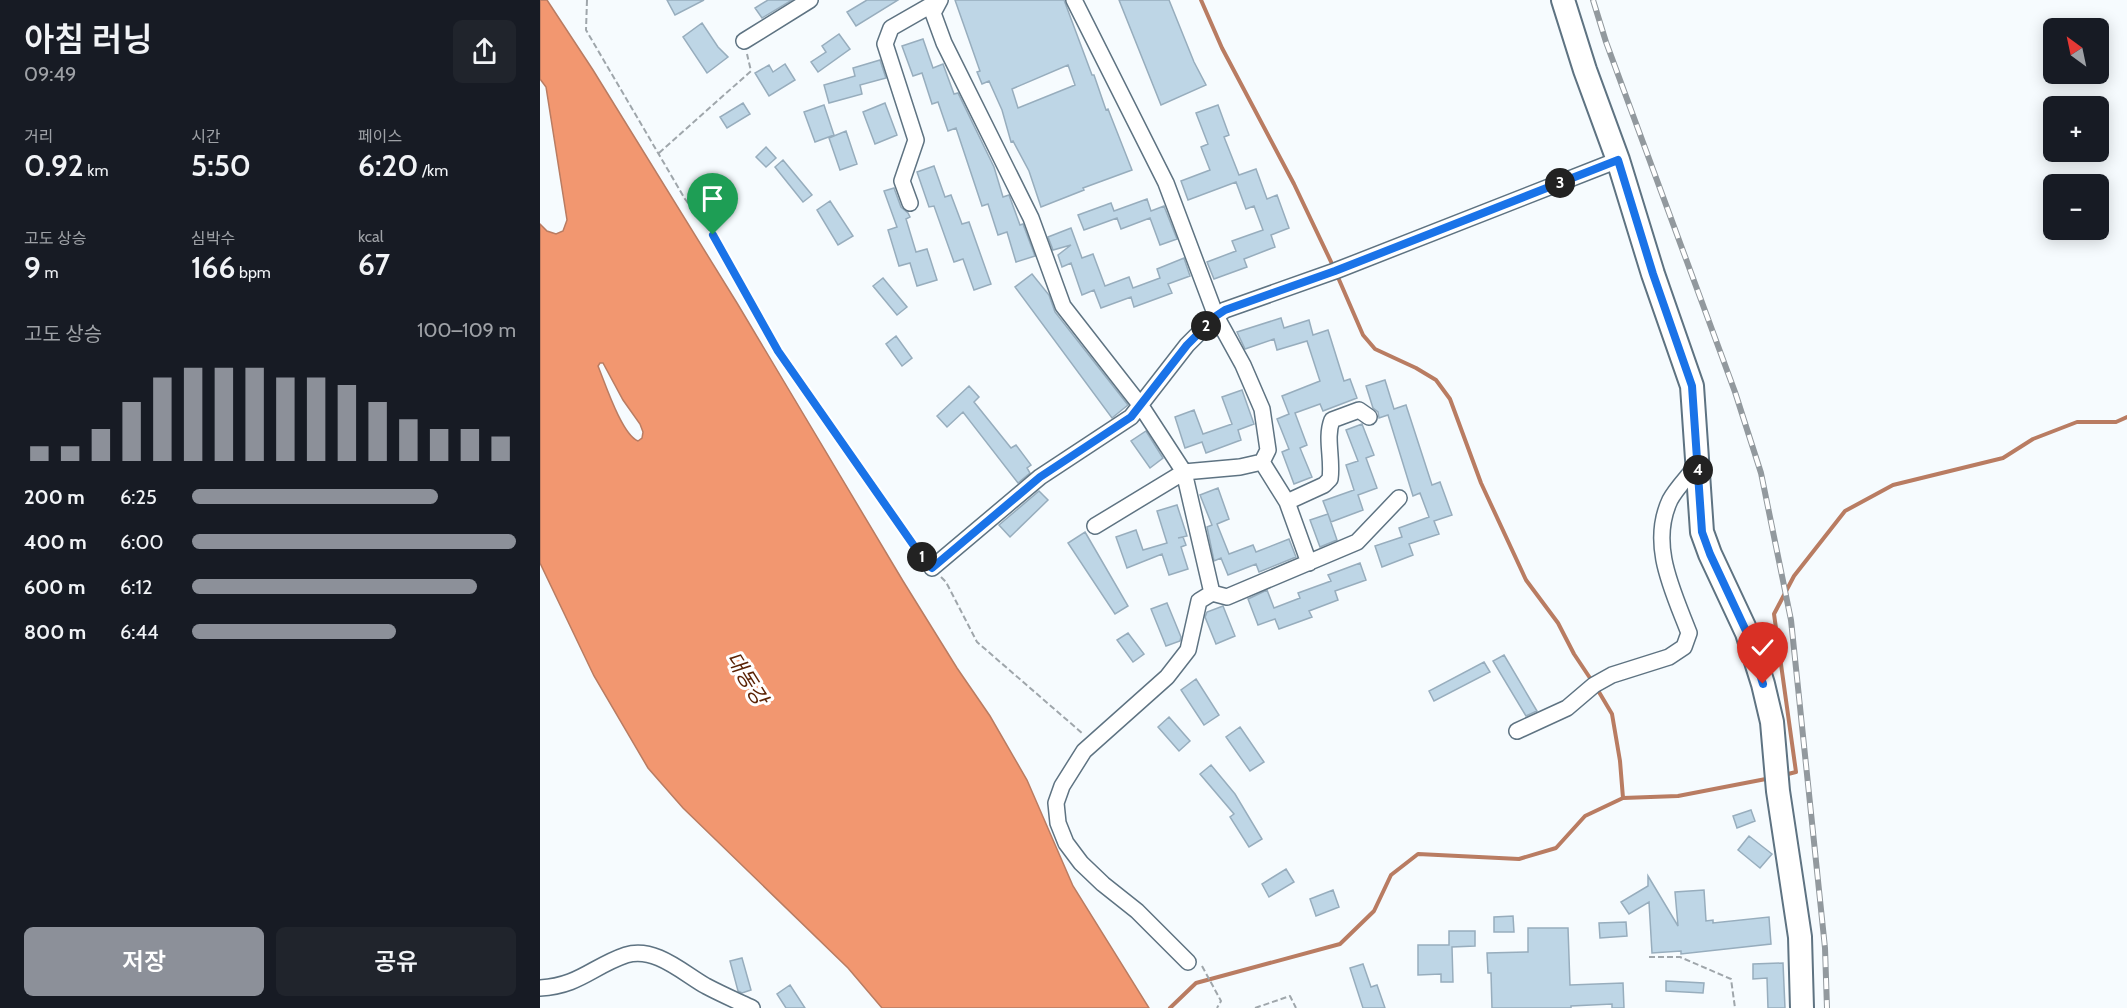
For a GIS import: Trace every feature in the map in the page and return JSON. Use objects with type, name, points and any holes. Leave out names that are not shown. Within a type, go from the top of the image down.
[{"type":"main road","points":[[1563,0],[1692,386],[1702,532],[1747,633],[1763,684],[1772,722],[1778,791],[1800,937],[1802,1008]]},
{"type":"street","points":[[744,41],[810,0]]},
{"type":"street","points":[[910,203],[902,181],[916,140],[885,44],[891,28],[940,0]]},
{"type":"street","points":[[940,0],[933,13],[944,43],[1031,218],[1063,306],[1141,406],[1184,472],[1212,593]]},
{"type":"street","points":[[1074,0],[1166,183],[1216,316],[1243,365],[1262,409],[1268,450],[1262,462]]},
{"type":"street","points":[[932,568],[1040,477],[1131,417],[1187,345],[1225,310],[1335,271],[1618,160]]},
{"type":"street","points":[[1287,502],[1330,479],[1328,429],[1332,420],[1359,410],[1370,417]]},
{"type":"street","points":[[1095,526],[1184,472],[1240,467],[1262,462]]},
{"type":"street","points":[[1262,462],[1287,502],[1309,563]]},
{"type":"street","points":[[1517,732],[1567,708],[1594,685],[1612,675],[1669,657],[1684,647],[1689,633],[1667,579],[1662,549],[1663,521],[1671,499],[1698,463]]},
{"type":"street","points":[[1194,962],[1103,884],[1081,863],[1066,843],[1058,823],[1056,803],[1062,786],[1084,752],[1167,676],[1188,650],[1199,601],[1212,593],[1227,597],[1357,542],[1399,498]]},
{"type":"street","points":[[540,988],[568,984],[627,955],[645,954],[661,958],[708,987],[752,1008]]},
{"type":"path","points":[[587,0],[586,30],[685,199],[713,235],[778,351],[926,563],[946,582],[977,642],[1093,743]]},
{"type":"path","points":[[659,153],[751,70],[744,41]]},
{"type":"path","points":[[1649,957],[1680,957],[1731,979],[1735,1008]]},
{"type":"path","points":[[1194,962],[1221,1001],[1217,1008]]},
{"type":"path","points":[[1255,1008],[1290,996],[1296,1008]]},
{"type":"water","name":"대동강","points":[[540,0],[547,0],[737,303],[903,581],[990,716],[1027,780],[1073,886],[1149,1008],[882,1008],[848,968],[683,808],[648,768],[594,676],[540,563],[540,224],[547,231],[556,234],[563,231],[567,220],[546,87],[540,79]],"holes":[[[603,363],[623,400],[640,424],[643,432],[642,438],[638,441],[626,429],[615,408],[598,366]]]},
{"type":"building","points":[[667,0],[704,0],[675,15]]},
{"type":"building","points":[[768,0],[792,0],[762,18],[755,8]]},
{"type":"building","points":[[867,0],[898,0],[856,26],[847,12]]},
{"type":"building","points":[[955,0],[1064,0],[1106,110],[1108,109],[1132,170],[1041,207],[1029,171],[1013,141],[1011,142],[1002,110],[989,81],[982,84],[977,72],[980,71]],"holes":[[[1068,65],[1075,85],[1018,108],[1012,89]]]},
{"type":"building","points":[[1119,0],[1169,0],[1194,62],[1206,85],[1161,105]]},
{"type":"building","points":[[702,23],[718,47],[728,57],[707,73],[683,37]]},
{"type":"building","points":[[839,34],[850,49],[818,72],[811,62],[826,52],[822,46]]},
{"type":"building","points":[[923,39],[933,68],[943,64],[954,94],[958,93],[994,167],[1003,197],[1009,195],[1035,256],[1016,262],[1007,232],[998,235],[988,204],[982,206],[956,128],[948,131],[938,102],[932,104],[922,73],[913,76],[902,46]]},
{"type":"building","points":[[880,60],[886,78],[860,85],[862,94],[829,103],[824,85],[855,76],[853,68]]},
{"type":"building","points":[[785,64],[795,80],[769,96],[755,73],[769,65],[773,72]]},
{"type":"building","points":[[743,103],[750,114],[727,128],[720,117]]},
{"type":"building","points":[[885,103],[897,135],[875,144],[863,112]]},
{"type":"building","points":[[824,105],[834,135],[815,142],[804,112]]},
{"type":"building","points":[[1218,105],[1229,135],[1224,137],[1239,175],[1256,169],[1267,199],[1277,195],[1289,228],[1271,235],[1275,247],[1244,259],[1247,267],[1214,279],[1207,262],[1236,251],[1232,241],[1263,230],[1254,206],[1246,209],[1236,182],[1188,200],[1181,181],[1210,170],[1201,147],[1208,144],[1196,113]]},
{"type":"building","points":[[846,131],[857,164],[840,170],[829,138]]},
{"type":"building","points":[[766,147],[776,158],[766,167],[756,157]]},
{"type":"building","points":[[783,160],[812,195],[803,202],[775,167]]},
{"type":"building","points":[[934,166],[945,197],[951,195],[962,224],[969,222],[991,284],[974,290],[963,259],[954,262],[934,206],[929,207],[917,172]]},
{"type":"building","points":[[894,188],[901,207],[910,217],[906,219],[916,252],[927,249],[937,280],[917,286],[910,263],[899,266],[888,230],[897,227],[884,191]]},
{"type":"building","points":[[1147,199],[1151,211],[1164,206],[1177,239],[1160,245],[1150,218],[1121,229],[1117,218],[1084,230],[1078,215],[1111,203],[1114,211]]},
{"type":"building","points":[[830,201],[853,236],[838,245],[817,210]]},
{"type":"building","points":[[1071,228],[1082,258],[1093,254],[1105,286],[1129,277],[1133,288],[1160,278],[1157,269],[1184,258],[1190,276],[1168,284],[1172,293],[1134,307],[1131,297],[1101,308],[1094,290],[1082,295],[1071,263],[1062,267],[1058,255],[1071,245],[1053,250],[1048,237]]},
{"type":"building","points":[[1032,274],[1049,295],[1055,312],[1128,405],[1112,418],[1015,287]]},
{"type":"building","points":[[883,278],[907,307],[897,315],[873,286]]},
{"type":"building","points":[[1281,318],[1284,328],[1309,320],[1313,335],[1328,330],[1344,381],[1350,379],[1357,398],[1323,411],[1320,404],[1295,413],[1307,445],[1300,448],[1312,477],[1294,484],[1282,452],[1289,449],[1277,419],[1289,414],[1282,396],[1320,381],[1307,341],[1277,350],[1274,339],[1245,349],[1237,332]]},
{"type":"building","points":[[896,336],[912,358],[902,366],[886,344]]},
{"type":"building","points":[[1385,380],[1394,409],[1406,405],[1432,485],[1440,482],[1452,515],[1434,521],[1439,534],[1409,544],[1413,555],[1382,567],[1375,546],[1402,537],[1399,528],[1429,517],[1420,493],[1413,496],[1388,415],[1379,418],[1378,412],[1373,408],[1366,386]]},
{"type":"building","points":[[969,386],[979,397],[974,402],[1011,448],[1016,445],[1031,465],[1027,468],[1030,473],[1018,483],[963,412],[947,427],[937,416]]},
{"type":"building","points":[[1242,390],[1254,424],[1238,430],[1241,440],[1206,453],[1202,442],[1185,448],[1175,417],[1194,410],[1203,434],[1232,424],[1222,397]]},
{"type":"building","points":[[1362,424],[1374,455],[1366,458],[1377,488],[1358,495],[1363,510],[1331,522],[1323,501],[1354,490],[1346,465],[1358,461],[1346,430]]},
{"type":"building","points":[[1146,431],[1163,458],[1150,468],[1131,441]]},
{"type":"building","points":[[1218,488],[1229,519],[1217,524],[1229,554],[1253,545],[1256,552],[1289,539],[1296,557],[1259,572],[1256,564],[1228,575],[1221,558],[1214,561],[1207,527],[1212,525],[1200,495]]},
{"type":"building","points":[[1039,491],[1048,500],[1010,537],[999,525]]},
{"type":"building","points":[[1177,505],[1187,536],[1178,538],[1183,537],[1186,545],[1181,547],[1188,569],[1169,575],[1162,554],[1127,568],[1116,537],[1136,530],[1143,550],[1167,543],[1157,511]]},
{"type":"building","points":[[1328,514],[1337,540],[1320,547],[1310,520]]},
{"type":"building","points":[[1085,532],[1128,606],[1115,614],[1068,543]]},
{"type":"building","points":[[1360,563],[1366,580],[1335,591],[1338,600],[1309,611],[1312,617],[1279,629],[1275,619],[1258,625],[1248,599],[1267,590],[1274,608],[1300,598],[1298,593],[1331,581],[1328,575]]},
{"type":"building","points":[[1167,603],[1181,637],[1180,641],[1166,646],[1151,609]]},
{"type":"building","points":[[1223,606],[1235,636],[1216,644],[1205,617],[1207,612]]},
{"type":"building","points":[[1128,633],[1144,654],[1133,662],[1117,640]]},
{"type":"building","points":[[1504,655],[1537,711],[1526,716],[1493,661]]},
{"type":"building","points":[[1484,662],[1490,672],[1434,701],[1429,691]]},
{"type":"building","points":[[1196,679],[1219,715],[1204,725],[1181,690]]},
{"type":"building","points":[[1169,717],[1190,741],[1179,751],[1158,727]]},
{"type":"building","points":[[1240,727],[1264,762],[1250,771],[1226,737]]},
{"type":"building","points":[[1211,765],[1235,794],[1262,839],[1249,847],[1230,817],[1234,814],[1200,774]]},
{"type":"building","points":[[1751,810],[1755,821],[1737,828],[1733,816]]},
{"type":"building","points":[[1749,836],[1772,854],[1760,868],[1738,850]]},
{"type":"building","points":[[1286,869],[1294,882],[1269,897],[1262,884]]},
{"type":"building","points":[[1648,876],[1678,926],[1675,892],[1704,890],[1706,921],[1713,920],[1713,923],[1769,917],[1771,944],[1681,954],[1681,951],[1652,953],[1649,902],[1629,914],[1621,902],[1648,886]]},
{"type":"building","points":[[1333,890],[1339,907],[1316,916],[1310,899]]},
{"type":"building","points":[[1513,916],[1514,932],[1494,932],[1494,917]]},
{"type":"building","points":[[1626,922],[1627,936],[1600,938],[1599,923]]},
{"type":"building","points":[[1528,928],[1568,928],[1570,985],[1623,983],[1624,1008],[1612,1008],[1612,1004],[1571,1006],[1571,1008],[1492,1008],[1491,973],[1488,973],[1487,953],[1528,952]]},
{"type":"building","points":[[1449,931],[1475,931],[1475,946],[1452,947],[1453,982],[1441,982],[1441,974],[1418,975],[1418,945],[1449,945]]},
{"type":"building","points":[[742,958],[751,990],[742,993],[738,991],[730,961]]},
{"type":"building","points":[[1783,963],[1785,1008],[1768,1008],[1767,978],[1753,979],[1753,964]]},
{"type":"building","points":[[1363,964],[1371,987],[1377,985],[1385,1008],[1363,1008],[1350,968]]},
{"type":"building","points":[[1666,981],[1704,983],[1703,993],[1666,991]]},
{"type":"building","points":[[790,985],[805,1008],[786,1008],[777,994]]},
{"type":"waterway","points":[[1201,0],[1222,48],[1294,184],[1334,268]]},
{"type":"waterway","points":[[1337,275],[1363,335],[1375,349],[1436,380],[1450,399],[1481,483],[1526,580],[1558,623],[1574,654],[1592,681]]},
{"type":"waterway","points":[[1784,775],[1796,772],[1774,614],[1794,576],[1845,511],[1893,485],[2003,458],[2033,439],[2077,422],[2116,422],[2127,417]]},
{"type":"waterway","points":[[1596,687],[1612,714],[1620,761],[1623,798]]},
{"type":"waterway","points":[[1170,1008],[1196,983],[1340,944],[1374,911],[1391,875],[1418,854],[1519,859],[1556,848],[1585,816],[1623,798],[1678,796],[1771,778]]},
{"type":"railway","points":[[1593,0],[1606,42],[1735,392],[1761,473],[1791,620],[1825,948],[1827,1008]]},
{"type":"route","points":[[713,235],[778,351],[926,563],[932,568],[1040,477],[1131,417],[1187,345],[1225,310],[1335,271],[1618,160],[1653,274],[1692,386],[1702,532],[1747,633],[1763,684]]}]
